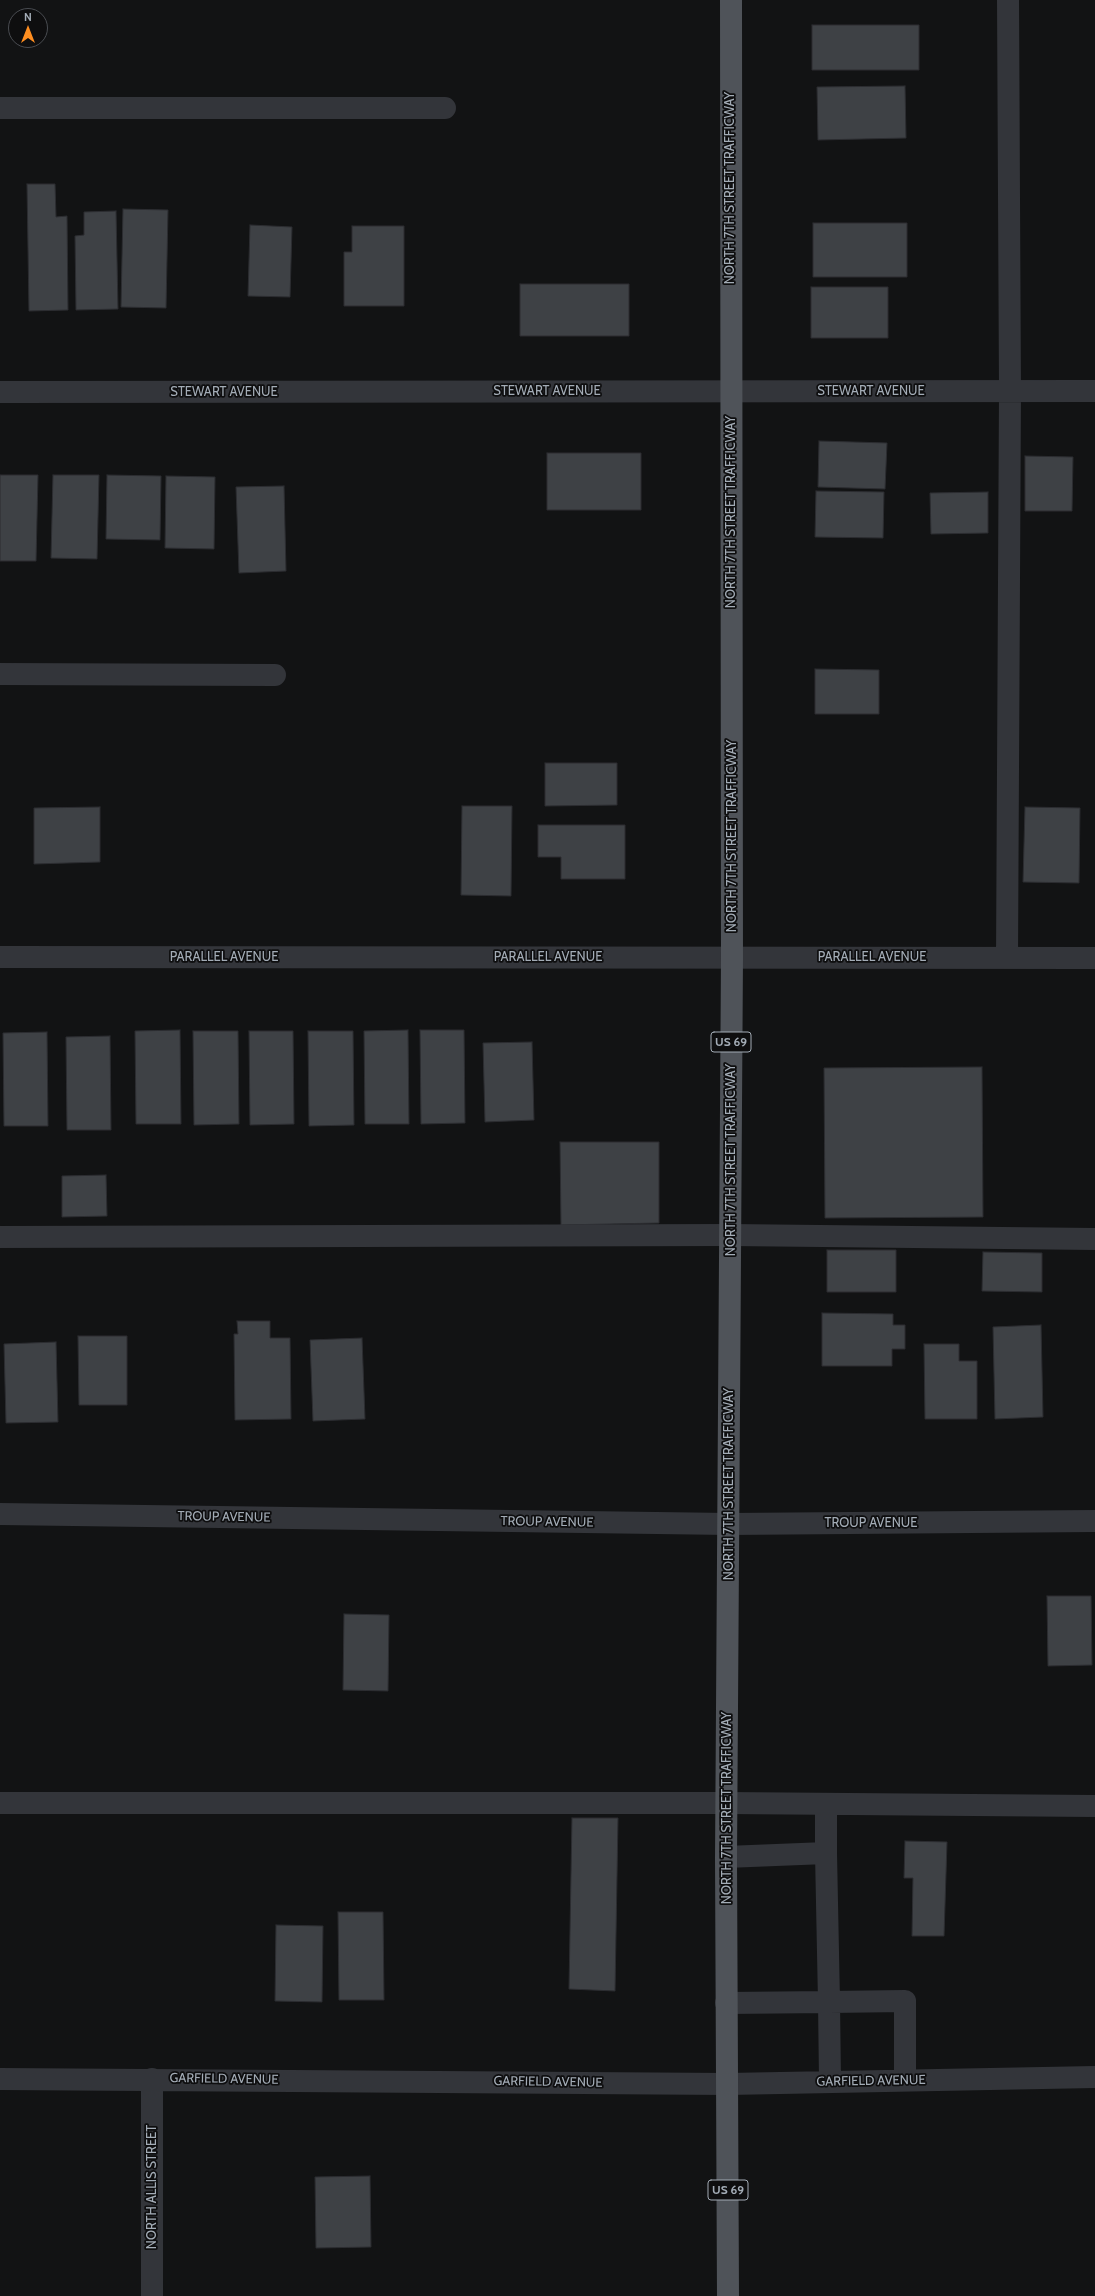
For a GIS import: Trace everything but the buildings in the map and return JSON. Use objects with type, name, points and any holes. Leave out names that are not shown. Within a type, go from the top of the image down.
[{"type":"main road","name":"NORTH 7TH STREET TRAFFICWAY","points":[[728,2296],[726,1857],[732,957],[730,390],[731,0]]},
{"type":"street","points":[[1007,958],[1010,391],[1008,0]]},
{"type":"street","points":[[0,108],[446,108]]},
{"type":"street","name":"STEWART AVENUE","points":[[0,392],[730,390],[1095,391]]},
{"type":"street","points":[[0,674],[275,675]]},
{"type":"street","name":"PARALLEL AVENUE","points":[[0,958],[1095,958]]},
{"type":"street","points":[[0,1237],[730,1234],[1095,1239]]},
{"type":"street","name":"TROUP AVENUE","points":[[0,1514],[729,1524],[1095,1521]]},
{"type":"street","points":[[0,1803],[727,1803],[1095,1806]]},
{"type":"street","points":[[826,1805],[830,2081]]},
{"type":"street","points":[[726,1857],[826,1853]]},
{"type":"street","points":[[726,2003],[905,2001],[905,2080]]},
{"type":"street","name":"GARFIELD AVENUE","points":[[0,2079],[728,2084],[1095,2077]]},
{"type":"street","name":"NORTH ALLIS STREET","points":[[152,2079],[152,2296]]}]
